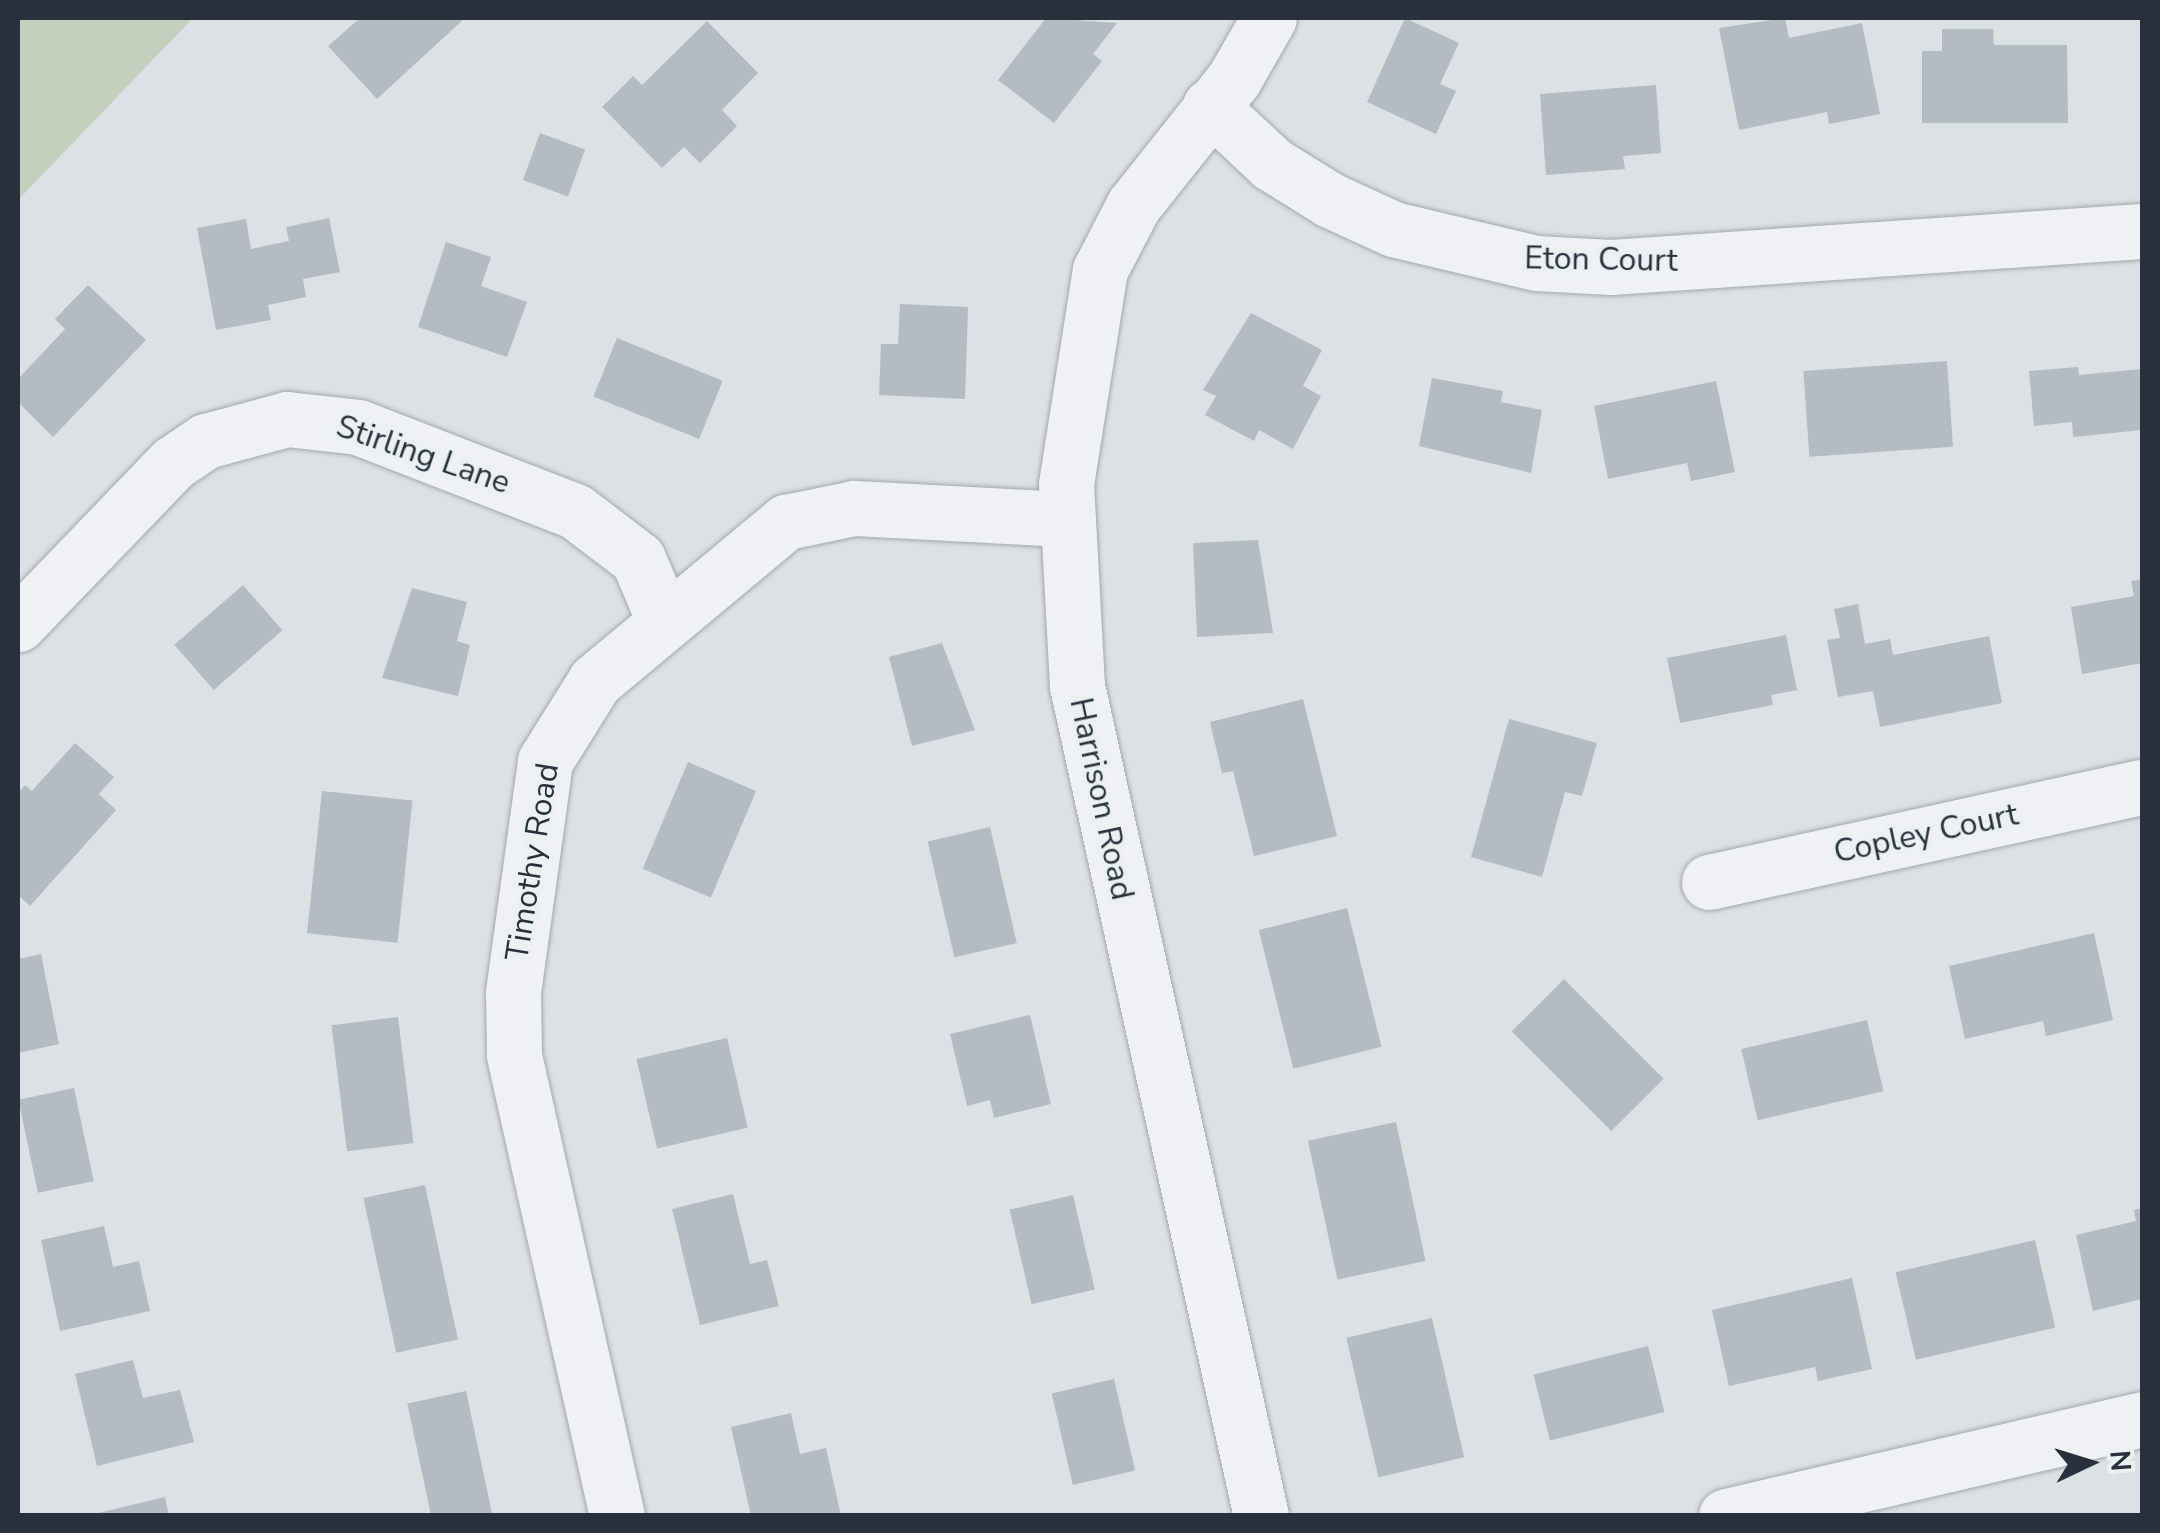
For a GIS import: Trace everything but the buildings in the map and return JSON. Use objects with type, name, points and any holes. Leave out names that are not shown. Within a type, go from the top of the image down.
[{"type":"street","points":[[1210,106],[1269,18]]},
{"type":"street","name":"Eton Court","points":[[1210,106],[1272,164],[1330,200],[1428,240],[1536,263],[1611,267],[2142,231]]},
{"type":"street","name":"Harrison Road","points":[[1210,106],[1133,206],[1100,270],[1072,412],[1066,519],[1077,686],[1261,1516]]},
{"type":"street","name":"Stirling Lane","points":[[18,624],[172,463],[206,441],[287,418],[358,426],[575,511],[638,560],[665,623]]},
{"type":"street","name":"Timothy Road","points":[[617,1516],[514,1054],[513,992],[545,761],[594,682],[786,522],[854,508],[1066,519]]},
{"type":"street","name":"Copley Court","points":[[1709,882],[2142,787]]},
{"type":"street","points":[[1726,1516],[2142,1419]]},
{"type":"green space","points":[[18,18],[193,18],[18,200]]}]
